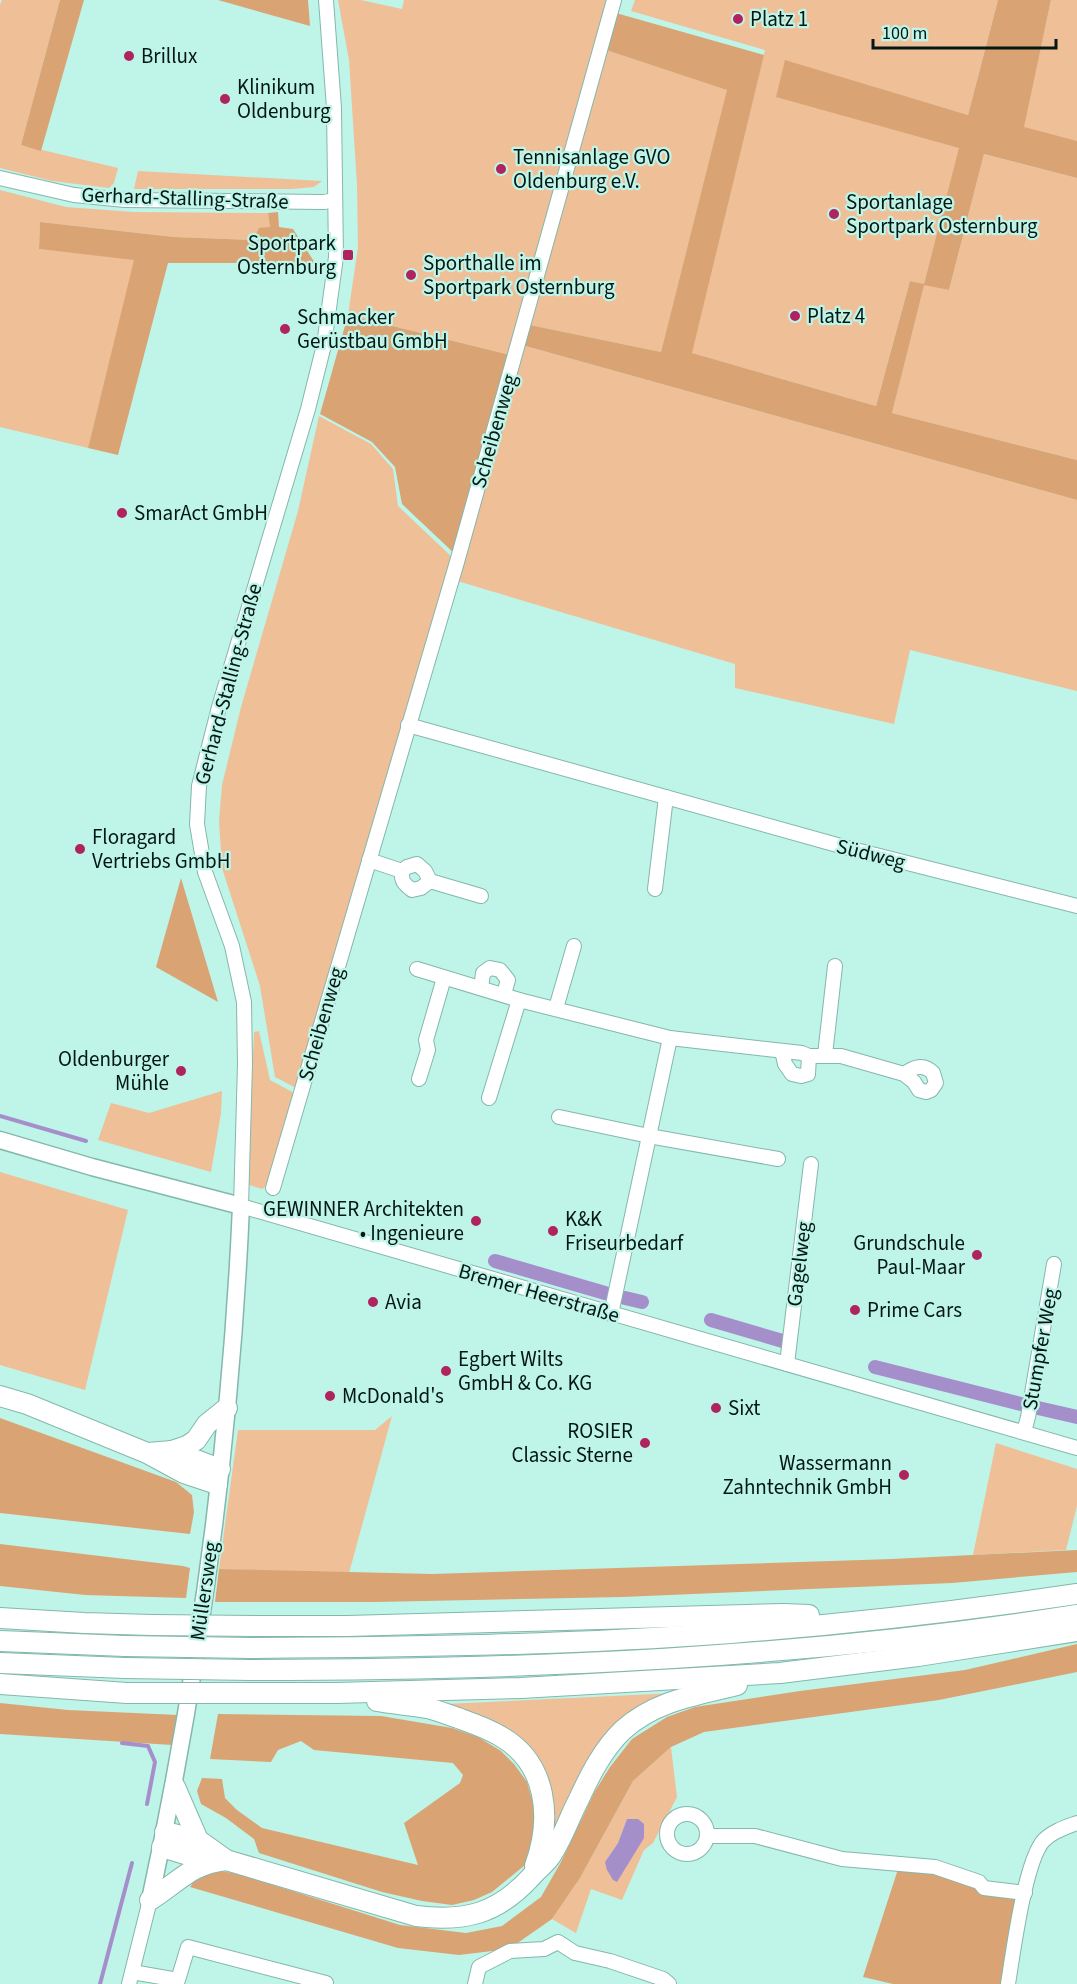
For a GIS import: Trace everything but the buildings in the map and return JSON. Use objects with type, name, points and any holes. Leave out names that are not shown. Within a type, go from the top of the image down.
[{"type":"highway","points":[[0,1396],[27,1404],[147,1453],[184,1473],[219,1476]]},
{"type":"highway","points":[[147,1453],[172,1451],[188,1446],[196,1440],[207,1424],[227,1408]]},
{"type":"highway","points":[[172,1451],[219,1476]]},
{"type":"highway","points":[[0,1641],[251,1648],[464,1646],[596,1641],[730,1633],[887,1618],[1077,1594]]},
{"type":"highway","points":[[0,1606],[38,1611],[84,1623]]},
{"type":"highway","points":[[0,1618],[125,1624],[347,1626],[784,1614],[887,1618]]},
{"type":"highway","points":[[0,1663],[251,1670],[464,1668],[597,1663],[737,1654],[1004,1626],[1077,1615]]},
{"type":"highway","points":[[0,1684],[127,1693],[336,1693],[521,1688],[780,1673],[918,1656],[1077,1631]]},
{"type":"highway","points":[[163,1840],[219,1861],[388,1910],[435,1919],[466,1917],[498,1906],[513,1896],[549,1858],[594,1768],[612,1741],[631,1724],[652,1710],[679,1699],[780,1673]]},
{"type":"highway","points":[[336,1693],[428,1708],[477,1725],[501,1736],[516,1748],[529,1763],[540,1784],[545,1804],[545,1828],[541,1849],[531,1877]]},
{"type":"highway","points":[[174,1787],[198,1840],[219,1861]]},
{"type":"highway","points":[[163,1840],[198,1840]]},
{"type":"highway","points":[[150,1900],[171,1887],[192,1869],[219,1861]]},
{"type":"main road","name":"Bremer Heerstraße","points":[[0,1140],[241,1206]]},
{"type":"main road","name":"Müllersweg","points":[[150,1900],[174,1787],[199,1629],[234,1339],[241,1206]]},
{"type":"street","name":"Gerhard-Stalling-Straße","points":[[241,1206],[245,1064],[244,1002],[232,946],[205,872],[197,824],[199,786],[218,709],[308,409],[324,345],[336,257],[334,108],[326,0]]},
{"type":"street","name":"Scheibenweg","points":[[273,1188],[516,355],[614,0]]},
{"type":"street","name":"Gerhard-Stalling-Straße","points":[[0,178],[74,195],[125,200],[324,202],[335,200]]},
{"type":"street","name":"Südweg","points":[[408,725],[848,849],[1077,906]]},
{"type":"street","points":[[655,889],[666,797]]},
{"type":"street","points":[[369,860],[402,870],[417,864],[425,871],[430,881],[481,896]]},
{"type":"street","points":[[402,870],[401,878],[404,884],[412,890],[421,888],[430,881]]},
{"type":"street","points":[[556,1008],[574,946]]},
{"type":"street","points":[[825,1055],[835,966]]},
{"type":"street","points":[[481,988],[483,973],[490,968],[500,970],[508,981],[504,994]]},
{"type":"street","points":[[417,969],[519,1000],[670,1038],[802,1053],[808,1056],[841,1056],[904,1074]]},
{"type":"street","points":[[419,1079],[428,1050],[426,1040],[444,978]]},
{"type":"street","points":[[489,1098],[519,1000]]},
{"type":"street","points":[[611,1314],[670,1038]]},
{"type":"street","points":[[782,1051],[785,1064],[792,1074],[801,1076],[808,1074],[808,1056]]},
{"type":"street","points":[[559,1117],[778,1159]]},
{"type":"street","name":"Gagelweg","points":[[788,1364],[811,1164]]},
{"type":"street","name":"Bremer Heerstraße","points":[[241,1206],[1077,1448]]},
{"type":"street","name":"Stumpfer Weg","points":[[1024,1432],[1054,1264]]},
{"type":"street","points":[[1008,1984],[1031,1866],[1044,1840],[1059,1830],[1077,1823]]},
{"type":"street","points":[[707,1836],[754,1836],[842,1859],[935,1867],[979,1882],[984,1888],[1025,1893]]},
{"type":"street","name":"Müllersweg","points":[[150,1900],[131,1978],[178,1980],[188,1947],[326,1983]]},
{"type":"street","points":[[475,1984],[479,1967],[510,1951],[544,1949],[558,1942],[575,1953],[610,1961],[663,1979],[669,1984]]},
{"type":"shaded area","points":[[2,0],[60,0],[21,145],[118,168],[114,183],[109,188],[52,181],[0,168],[0,5]]},
{"type":"shaded area","points":[[60,0],[84,0],[41,151],[21,145]]},
{"type":"shaded area","points":[[218,0],[308,0],[310,26]]},
{"type":"shaded area","points":[[338,0],[361,0],[402,9],[404,0],[610,0],[510,355],[348,315],[358,247],[357,185],[349,60]]},
{"type":"shaded area","name":"Sportanlage Sportpark Osternburg","points":[[635,0],[998,0],[968,115],[786,61],[960,148],[924,284],[949,290],[984,154],[1077,178],[1077,460],[892,413],[923,284],[910,281],[876,406],[691,353],[765,50],[631,11]]},
{"type":"shaded area","points":[[998,0],[1051,0],[1024,127],[1077,141],[1077,178],[984,154],[949,290],[924,285],[892,413],[1077,460],[1077,500],[522,345],[530,325],[661,352],[727,90],[606,50],[616,13],[764,55],[692,353],[876,406],[910,281],[924,284],[959,148],[776,97],[785,60],[968,115]]},
{"type":"shaded area","points":[[1051,0],[1077,0],[1077,141],[1023,128]]},
{"type":"shaded area","points":[[606,50],[728,90],[661,352],[530,325]]},
{"type":"shaded area","points":[[138,171],[322,181],[314,187],[292,189],[134,189]]},
{"type":"shaded area","points":[[0,190],[66,207],[134,212],[268,213],[270,227],[253,240],[174,237],[40,222],[39,249],[135,259],[88,448],[0,427]]},
{"type":"shaded area","points":[[278,212],[279,227],[293,229],[315,263],[168,263],[118,455],[88,448],[134,260],[39,249],[40,222],[174,237],[253,240],[259,228],[270,227],[268,213]]},
{"type":"shaded area","points":[[348,315],[510,355],[456,555],[402,504],[395,467],[372,442],[320,414]]},
{"type":"shaded area","points":[[522,345],[1077,500],[1077,691],[910,650],[894,724],[735,688],[735,664],[454,580]]},
{"type":"shaded area","points":[[319,416],[371,444],[393,469],[398,506],[454,559],[298,1089],[275,1077],[260,986],[222,868],[219,821],[222,785],[241,707],[298,511]]},
{"type":"shaded area","points":[[181,878],[218,1002],[156,967]]},
{"type":"shaded area","points":[[259,1031],[270,1080],[296,1094],[270,1183],[262,1189],[243,1183],[251,1105],[254,1032]]},
{"type":"shaded area","points":[[222,1091],[221,1113],[211,1172],[98,1140],[111,1103],[149,1113]]},
{"type":"shaded area","points":[[0,1172],[128,1210],[85,1390],[0,1365]]},
{"type":"shaded area","points":[[392,1416],[349,1573],[219,1569],[238,1430],[375,1430]]},
{"type":"shaded area","points":[[0,1418],[176,1482],[192,1495],[194,1512],[190,1534],[0,1513]]},
{"type":"shaded area","points":[[996,1443],[1077,1469],[1077,1506],[1066,1550],[973,1555]]},
{"type":"shaded area","points":[[0,1544],[190,1568],[186,1598],[85,1595],[0,1586]]},
{"type":"shaded area","points":[[1077,1550],[1077,1572],[952,1583],[622,1597],[375,1602],[215,1602],[219,1569],[432,1574],[892,1559]]},
{"type":"shaded area","points":[[1077,1644],[1077,1672],[939,1700],[704,1732],[671,1747],[633,1781],[580,1878],[552,1919],[509,1949],[459,1955],[398,1948],[190,1887],[201,1872],[216,1870],[238,1874],[400,1925],[466,1933],[502,1926],[541,1897],[561,1862],[595,1791],[632,1739],[667,1717],[695,1707],[965,1670]]},
{"type":"shaded area","points":[[677,1693],[646,1708],[549,1847],[531,1755],[446,1704]]},
{"type":"shaded area","points":[[0,1703],[68,1710],[178,1715],[172,1745],[0,1734]]},
{"type":"shaded area","points":[[218,1714],[381,1716],[452,1728],[478,1737],[501,1751],[527,1782],[533,1803],[535,1829],[532,1854],[525,1865],[492,1892],[474,1900],[452,1905],[382,1892],[259,1853],[254,1839],[226,1818],[201,1804],[197,1791],[202,1778],[222,1779],[225,1798],[262,1828],[418,1865],[404,1823],[460,1783],[463,1775],[453,1763],[314,1750],[301,1741],[278,1750],[271,1762],[210,1759]]},
{"type":"shaded area","points":[[671,1747],[677,1797],[653,1843],[644,1850],[622,1900],[591,1889],[576,1933],[552,1919],[580,1878],[633,1781]],"holes":[[[627,1819],[644,1838],[605,1862],[618,1843]]]},
{"type":"shaded area","points":[[627,1819],[638,1819],[644,1824],[644,1838],[617,1882],[607,1870],[605,1862],[618,1843]]},
{"type":"shaded area","points":[[900,1863],[1025,1893],[1008,1984],[893,1984],[863,1977]]},
{"type":"waterway","points":[[0,1116],[86,1141]]},
{"type":"waterway","points":[[495,1261],[605,1293]]},
{"type":"waterway","points":[[625,1298],[642,1302]]},
{"type":"waterway","points":[[711,1320],[786,1342]]},
{"type":"waterway","points":[[875,1367],[1021,1404]]},
{"type":"waterway","points":[[1038,1408],[1077,1417]]},
{"type":"waterway","points":[[122,1743],[148,1746],[155,1762],[147,1804]]},
{"type":"waterway","points":[[100,1984],[132,1863]]},
{"type":"place","name":"Platz 1","points":[[738,19]]},
{"type":"place","name":"Brillux","points":[[129,56]]},
{"type":"place","name":"Klinikum Oldenburg","points":[[225,99]]},
{"type":"place","name":"Tennisanlage GVO Oldenburg e.V.","points":[[501,169]]},
{"type":"place","name":"Sportanlage Sportpark Osternburg","points":[[834,214]]},
{"type":"place","name":"Sportpark Osternburg","points":[[348,255]]},
{"type":"place","name":"Sporthalle im Sportpark Osternburg","points":[[411,275]]},
{"type":"place","name":"Platz 4","points":[[795,316]]},
{"type":"place","name":"Schmacker Gerüstbau GmbH","points":[[285,329]]},
{"type":"place","name":"SmarAct GmbH","points":[[122,513]]},
{"type":"place","name":"Floragard Vertriebs GmbH","points":[[80,849]]},
{"type":"place","name":"Oldenburger Mühle","points":[[181,1071]]},
{"type":"place","name":"GEWINNER Architekten • Ingenieure","points":[[476,1221]]},
{"type":"place","name":"K&K Friseurbedarf","points":[[553,1231]]},
{"type":"place","name":"Grundschule Paul-Maar","points":[[977,1255]]},
{"type":"place","name":"Avia","points":[[373,1302]]},
{"type":"place","name":"Prime Cars","points":[[855,1310]]},
{"type":"place","name":"Egbert Wilts GmbH & Co. KG","points":[[446,1371]]},
{"type":"place","name":"McDonald's","points":[[330,1396]]},
{"type":"place","name":"Sixt","points":[[716,1408]]},
{"type":"place","name":"ROSIER Classic Sterne","points":[[645,1443]]},
{"type":"place","name":"Wassermann Zahntechnik GmbH","points":[[904,1475]]}]
